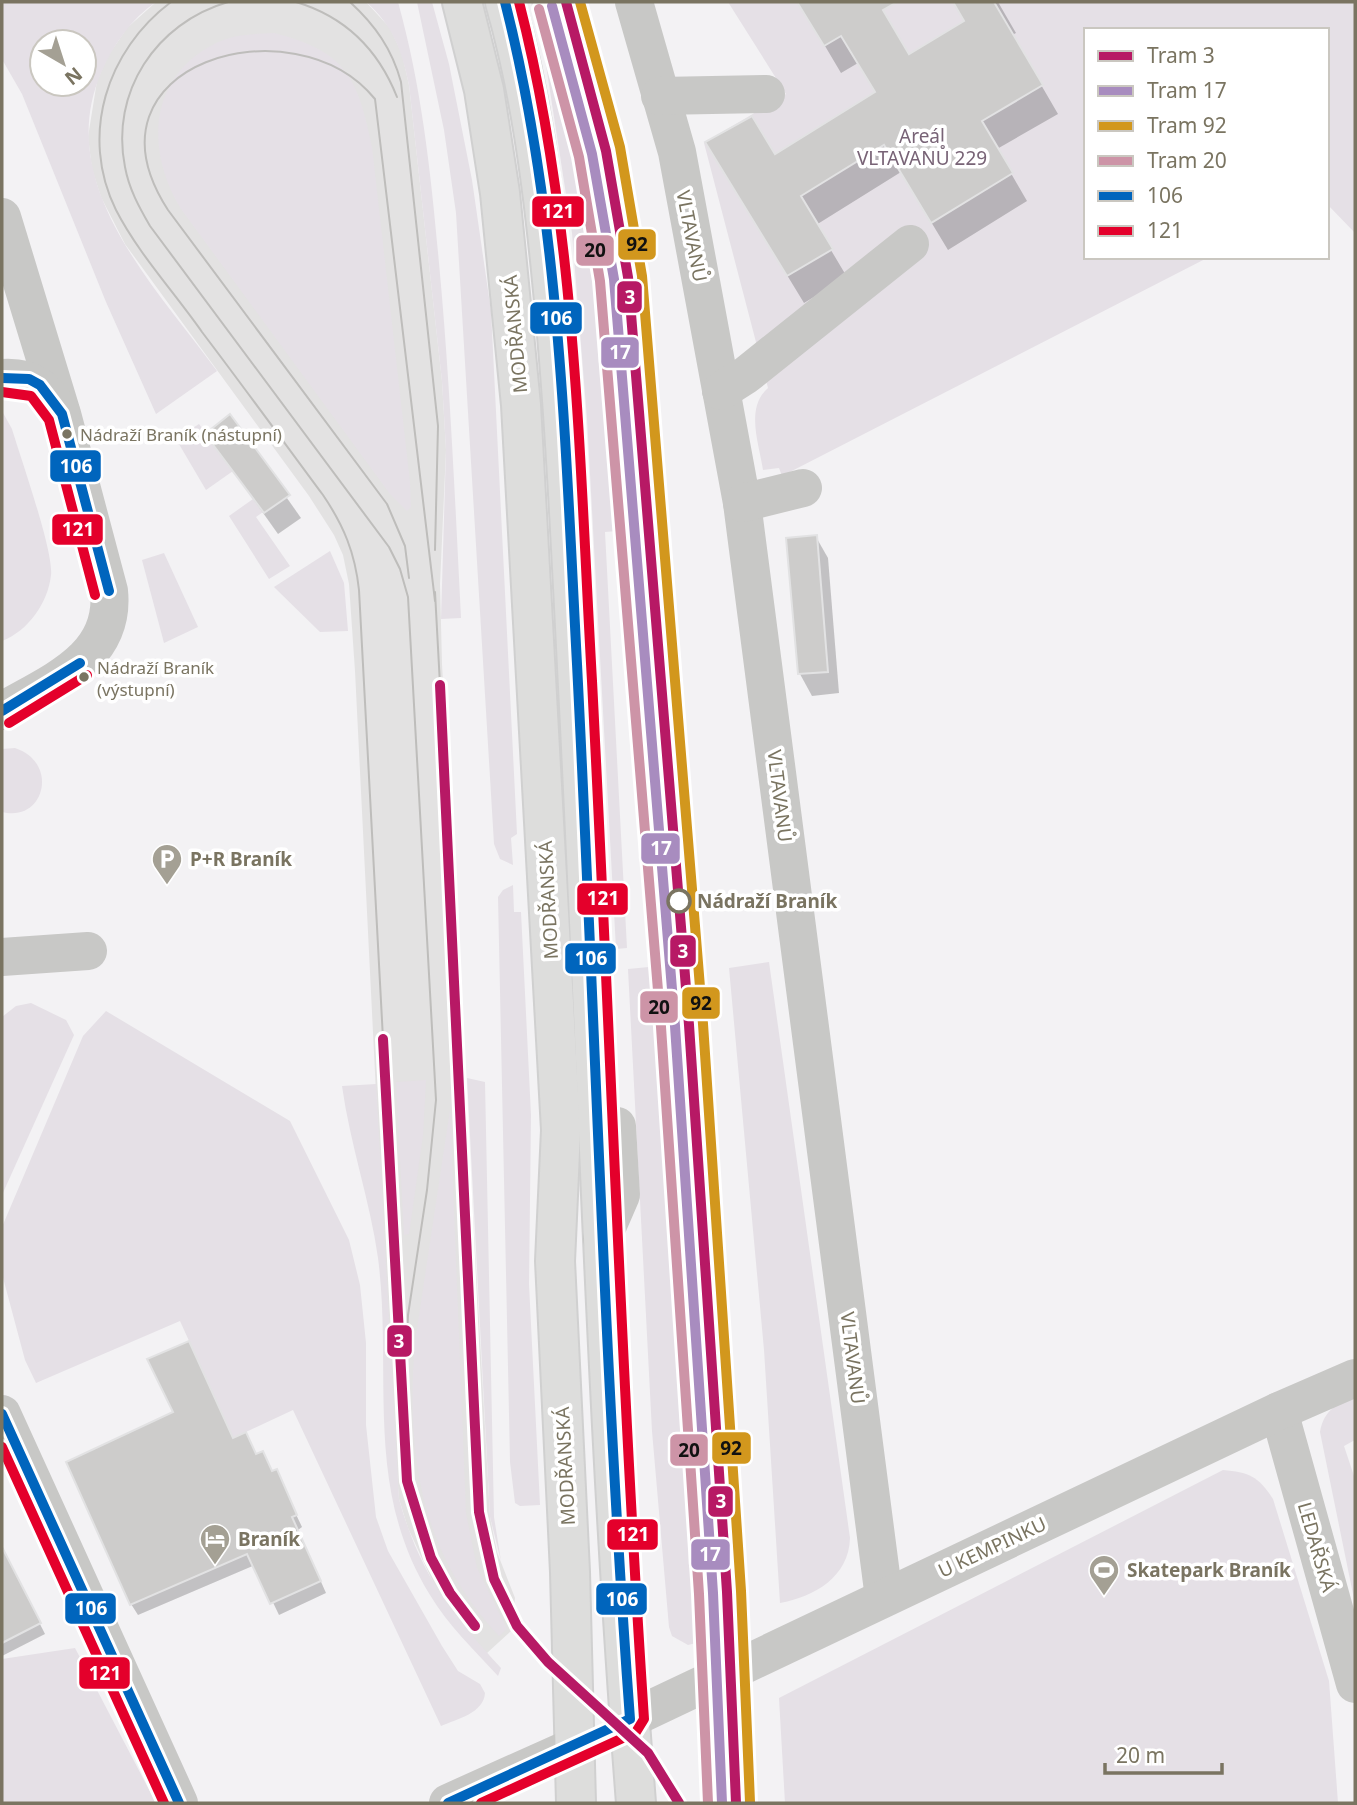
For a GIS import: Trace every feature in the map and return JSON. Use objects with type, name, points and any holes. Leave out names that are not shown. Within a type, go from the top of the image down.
[{"type":"main road","name":"MODŘANSKÁ","points":[[462,2],[484,90],[495,153],[507,245],[520,391],[561,1130],[556,1272],[576,1803]]},
{"type":"main road","points":[[505,2],[531,118],[556,322],[568,473],[592,951],[602,1239],[620,1583],[636,1803]]},
{"type":"main road","points":[[575,1746],[631,1719]]},
{"type":"street","name":"VLTAVANŮ","points":[[634,2],[677,152],[742,503],[884,1598]]},
{"type":"street","points":[[660,96],[766,94]]},
{"type":"street","points":[[2,217],[62,414],[109,591],[111,612],[107,631],[95,650],[80,663],[2,711]]},
{"type":"street","points":[[721,391],[746,375],[910,244]]},
{"type":"street","points":[[2,378],[29,379],[40,385],[62,414]]},
{"type":"street","points":[[742,503],[803,488]]},
{"type":"street","points":[[2,957],[88,951]]},
{"type":"street","name":"U KEMPINKU","points":[[631,1719],[1279,1411],[1355,1378]]},
{"type":"street","name":"LEDAŘSKÁ","points":[[1279,1411],[1355,1684]]},
{"type":"street","points":[[2,1414],[179,1803]]},
{"type":"street","points":[[447,1803],[575,1746]]},
{"type":"shaded area","points":[[156,2],[366,2],[390,28],[402,54],[409,85],[442,381],[446,450],[440,584],[442,664],[490,1517],[497,1552],[515,1598],[511,1631],[487,1653],[459,1623],[438,1593],[408,1528],[399,1499],[391,1394],[355,671],[349,584],[343,555],[334,535],[309,496],[125,244],[101,197],[92,169],[88,137],[94,98],[98,98],[98,79],[108,56],[127,28]]},
{"type":"green space","points":[[2,2],[156,2],[124,33],[111,52],[98,84],[98,28],[28,28],[28,98],[94,98],[90,115],[90,155],[101,194],[118,232],[166,305],[217,371],[156,414],[106,302],[22,94],[3,61]]},
{"type":"green space","points":[[366,2],[398,2],[424,131],[436,230],[446,352],[461,618],[441,619],[446,450],[442,381],[409,85],[390,29]]},
{"type":"green space","points":[[417,2],[432,2],[449,64],[472,180],[491,311],[517,834],[511,838],[513,865],[500,859],[494,844],[456,213],[444,130]]},
{"type":"green space","points":[[531,2],[547,2],[579,132],[601,264],[617,397],[630,530],[605,532],[627,948],[616,949],[587,419],[572,233],[545,59]]},
{"type":"green space","name":"Areál VLTAVANŮ 229","points":[[728,2],[1355,2],[1355,233],[1329,206],[1329,28],[1084,28],[1084,259],[1205,259],[782,476],[779,468],[763,470],[755,416],[761,396],[768,388],[704,143],[786,94]]},
{"type":"green space","points":[[274,33],[298,40],[333,59],[354,85],[367,123],[372,147],[410,482],[411,507],[407,511],[390,494],[181,209],[169,186],[162,163],[158,140],[160,117],[166,95],[177,75],[193,57],[216,43],[244,35]]},
{"type":"green space","points":[[2,411],[12,429],[36,504],[51,563],[51,575],[46,596],[35,615],[20,630],[2,641]]},
{"type":"green space","points":[[199,424],[233,471],[206,490],[176,439]]},
{"type":"green space","points":[[253,499],[263,512],[256,517],[290,566],[269,579],[229,516]]},
{"type":"green space","points":[[330,551],[344,583],[348,631],[320,632],[274,587]]},
{"type":"green space","points":[[164,553],[198,627],[164,643],[142,560]]},
{"type":"green space","points":[[15,748],[29,756],[38,766],[42,778],[41,790],[28,809],[16,813],[2,812],[2,749]]},
{"type":"green space","points":[[513,885],[514,912],[521,912],[531,1115],[529,1284],[540,1505],[520,1506],[515,1503],[510,1462],[498,897],[503,890]]},
{"type":"green space","points":[[769,962],[850,1538],[843,1564],[827,1583],[805,1596],[780,1603],[764,1350],[729,968]]},
{"type":"green space","points":[[670,965],[694,1255],[708,1635],[700,1642],[688,1645],[672,1636],[669,1627],[652,1431],[628,969]]},
{"type":"green space","points":[[31,1003],[66,1020],[74,1035],[2,1195],[2,1017],[16,1006]]},
{"type":"green space","points":[[106,1011],[290,1121],[349,1240],[360,1285],[366,1343],[366,1425],[376,1517],[388,1551],[442,1646],[458,1671],[480,1684],[485,1693],[480,1706],[469,1714],[441,1726],[293,1410],[233,1438],[180,1321],[36,1383],[25,1360],[2,1274],[2,1227],[83,1036]]},
{"type":"green space","points":[[467,1078],[485,1082],[494,1517],[501,1561],[490,1517]]},
{"type":"green space","points":[[426,1080],[423,1135],[409,1234],[404,1235],[396,1082]]},
{"type":"green space","points":[[376,1084],[399,1499],[427,1571],[466,1629],[501,1668],[498,1676],[453,1627],[430,1595],[409,1554],[396,1513],[384,1430],[382,1302],[378,1258],[342,1086]]},
{"type":"green space","points":[[450,1110],[466,1513],[477,1568],[507,1629],[499,1636],[472,1604],[451,1570],[435,1536],[424,1500],[413,1423],[415,1342]]},
{"type":"green space","points":[[1355,1395],[1355,1440],[1344,1446],[1355,1479],[1355,1604],[1320,1432],[1328,1413]]},
{"type":"green space","points":[[1223,1470],[1252,1477],[1263,1485],[1273,1499],[1329,1681],[1338,1803],[785,1803],[779,1698]]},
{"type":"green space","points":[[75,1648],[156,1803],[2,1803],[2,1659]]},
{"type":"building","points":[[797,2],[897,2],[883,10],[909,54],[964,21],[953,2],[994,2],[1043,85],[982,121],[1013,173],[931,223],[884,145],[801,196],[833,249],[787,276],[705,142],[752,116],[775,154],[875,92],[841,36],[824,46]]},
{"type":"building","points":[[230,414],[290,495],[264,513],[205,434]]},
{"type":"building","points":[[817,535],[828,672],[798,674],[786,538]]},
{"type":"building","points":[[189,1341],[233,1438],[246,1432],[256,1454],[263,1451],[272,1471],[277,1469],[297,1515],[292,1517],[321,1581],[270,1604],[247,1554],[130,1605],[66,1462],[173,1412],[147,1359]]},
{"type":"building","points":[[2,1547],[41,1623],[2,1643]]},
{"type":"tram line","points":[[171,2],[130,44],[116,69],[106,96],[100,124],[100,153],[105,181],[116,210],[135,242],[323,495],[343,529],[355,564],[359,590],[383,1039]]},
{"type":"tram line","points":[[228,2],[202,12],[179,26],[144,64],[132,87],[125,113],[122,139],[125,167],[138,205],[150,226],[389,547],[400,569],[408,597],[436,1100],[427,1190],[408,1315],[404,1407]]},
{"type":"tram line","points":[[296,2],[330,16],[358,37],[380,64],[397,97]]},
{"type":"tram line","points":[[350,2],[382,38],[401,82],[438,426],[435,550]]},
{"type":"tram line","name":"3","points":[[566,2],[606,151],[628,277],[689,1025],[727,1592],[736,1803]]},
{"type":"tram line","name":"92","points":[[580,2],[620,147],[642,276],[703,1024],[741,1591],[750,1802]]},
{"type":"tram line","name":"17","points":[[552,6],[592,154],[614,279],[675,1026],[713,1593],[722,1803]]},
{"type":"tram line","name":"20","points":[[539,9],[579,157],[600,281],[661,1027],[699,1594],[708,1803]]},
{"type":"tram line","points":[[409,578],[405,546],[387,504],[168,210],[146,159],[149,117],[171,84],[206,62],[249,52],[296,54],[339,69],[375,99],[435,601]]},
{"type":"tram line","points":[[435,592],[440,685]]},
{"type":"tram line","name":"3","points":[[440,685],[479,1512],[494,1579],[517,1626],[548,1662],[648,1753],[679,1803]]},
{"type":"tram line","name":"3","points":[[383,1039],[407,1481],[431,1558],[450,1593],[475,1626]]},
{"type":"transit line","name":"106","points":[[448,1803],[630,1719],[607,1323],[568,497],[557,331],[538,165],[505,2]]},
{"type":"transit line","name":"121","points":[[481,1803],[636,1732],[644,1719],[572,339],[553,169],[519,2]]},
{"type":"transit line","name":"106","points":[[2,378],[29,379],[40,385],[62,414],[109,591]]},
{"type":"transit line","name":"121","points":[[2,392],[31,396],[49,420],[95,595]]},
{"type":"transit line","name":"106","points":[[2,711],[80,663]]},
{"type":"transit line","name":"121","points":[[9,723],[87,675]]},
{"type":"transit line","name":"106","points":[[2,1414],[179,1803]]},
{"type":"transit line","name":"121","points":[[2,1447],[164,1803]]},
{"type":"place","name":"Nádraží Braník (nástupní)","points":[[67,434]]},
{"type":"place","name":"Nádraží Braník (výstupní)","points":[[84,677]]},
{"type":"place","name":"P+R Braník","points":[[167,886]]},
{"type":"place","name":"Nádraží Braník","points":[[679,901]]},
{"type":"place","name":"Braník","points":[[215,1566]]},
{"type":"place","name":"Skatepark Braník","points":[[1104,1597]]}]
